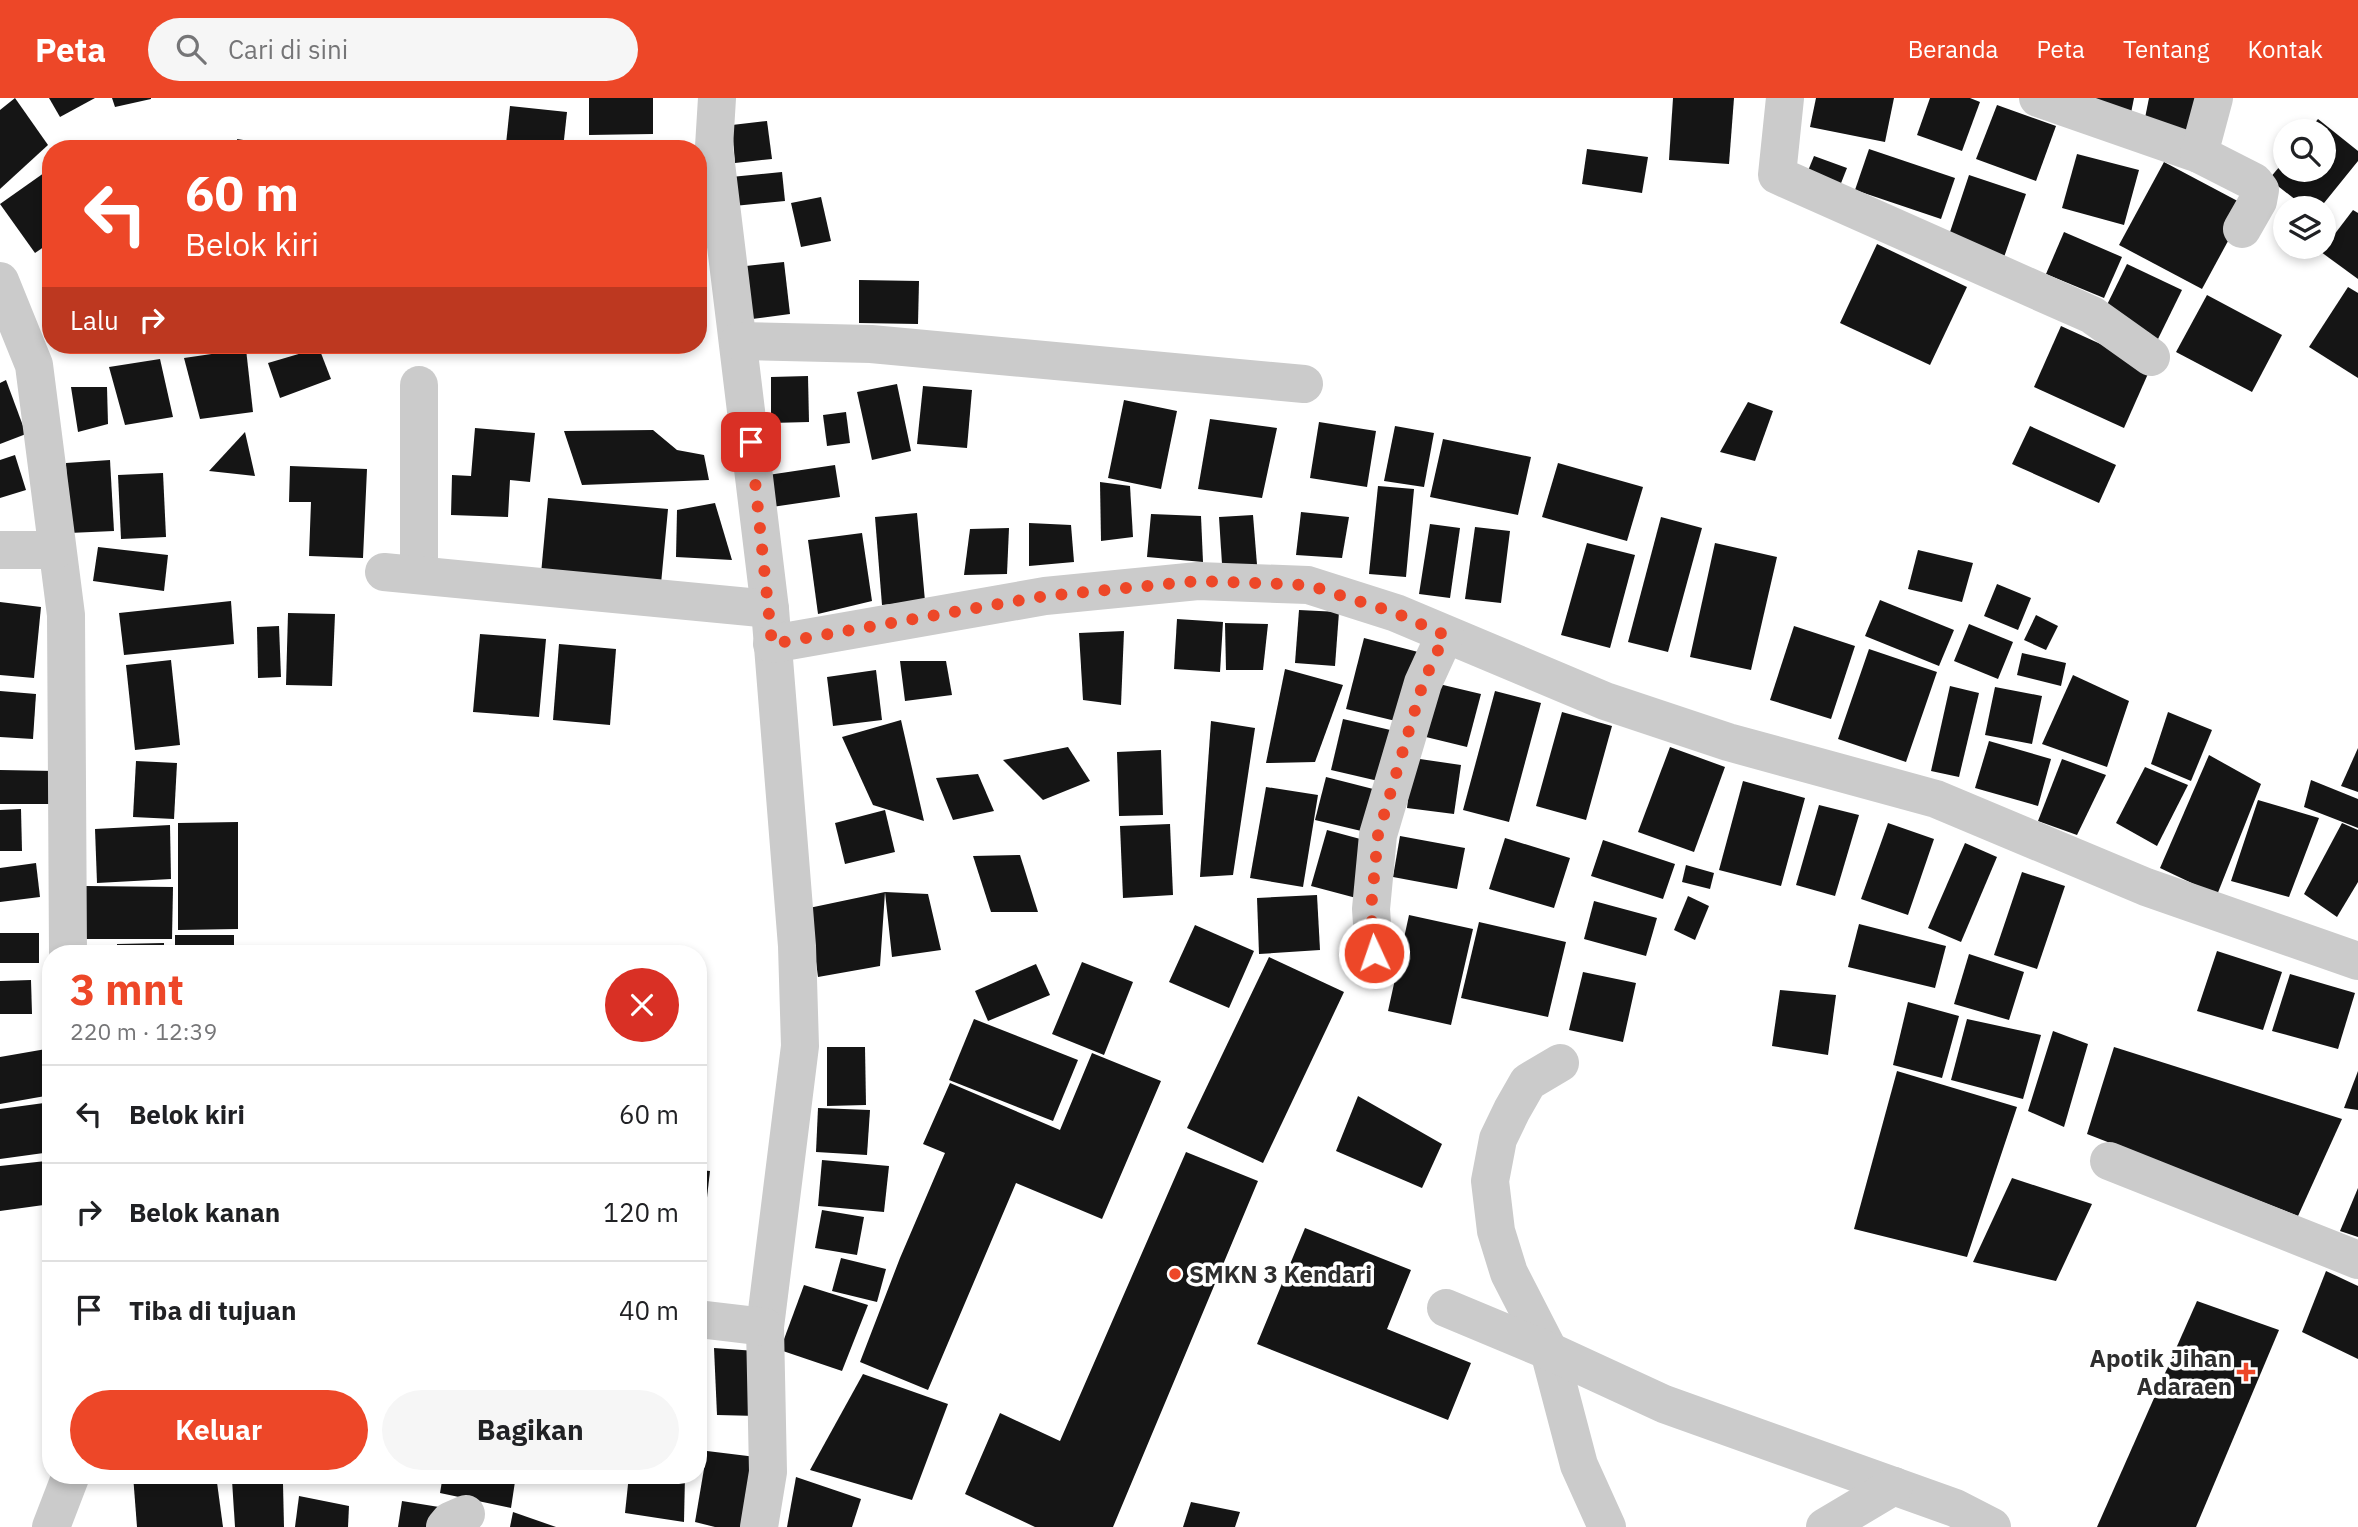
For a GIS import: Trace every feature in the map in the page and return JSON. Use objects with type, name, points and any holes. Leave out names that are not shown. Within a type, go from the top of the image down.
[{"type":"street","points":[[716,98],[714,147],[771,627],[797,946],[800,1046],[765,1327],[768,1472],[759,1527]]},
{"type":"street","points":[[1785,98],[1777,175],[2092,316],[2151,357]]},
{"type":"street","points":[[2038,98],[2199,154],[2254,182],[2260,190],[2258,201],[2242,229]]},
{"type":"street","points":[[2199,154],[2214,98]]},
{"type":"street","points":[[0,281],[34,365],[66,615],[68,945]]},
{"type":"street","points":[[739,341],[871,344],[1304,384]]},
{"type":"street","points":[[419,385],[401,574],[771,627],[1198,581],[1308,585],[1396,613],[1605,701],[1728,742],[1936,799],[2146,887],[2358,961]]},
{"type":"street","points":[[0,550],[56,550]]},
{"type":"street","points":[[1374,953],[1371,909],[1378,835],[1423,683],[1445,635]]},
{"type":"street","points":[[1560,1063],[1528,1082],[1498,1139],[1490,1181],[1496,1231],[1509,1273],[1549,1351],[1579,1465],[1607,1527]]},
{"type":"street","points":[[2109,1161],[2358,1260]]},
{"type":"street","points":[[1446,1308],[1549,1351],[1664,1404],[1955,1508],[1992,1527]]},
{"type":"street","points":[[707,1320],[765,1327]]},
{"type":"street","points":[[51,1527],[69,1484]]},
{"type":"street","points":[[1825,1527],[1894,1486]]},
{"type":"building","points":[[15,98],[44,140],[42,140],[42,150],[0,189],[0,110]]},
{"type":"building","points":[[49,98],[95,98],[60,117]]},
{"type":"building","points":[[112,98],[151,98],[151,99],[115,107]]},
{"type":"building","points":[[589,98],[653,98],[653,134],[589,135]]},
{"type":"building","points":[[1673,98],[1734,98],[1729,164],[1669,160]]},
{"type":"building","points":[[1816,98],[1894,98],[1885,142],[1810,127]]},
{"type":"building","points":[[1930,98],[1970,98],[1980,102],[1962,151],[1917,135]]},
{"type":"building","points":[[2078,98],[2134,98],[2129,123]]},
{"type":"building","points":[[2149,98],[2206,98],[2197,139],[2143,128]]},
{"type":"building","points":[[1997,105],[2056,126],[2036,181],[1976,159]]},
{"type":"building","points":[[510,106],[567,112],[564,140],[506,140]]},
{"type":"building","points":[[767,121],[772,159],[735,163],[732,125]]},
{"type":"building","points":[[2336,133],[2358,151],[2358,161],[2330,196],[2291,196],[2269,179],[2273,174],[2273,182],[2336,182]]},
{"type":"building","points":[[1587,149],[1648,157],[1642,193],[1582,184]]},
{"type":"building","points":[[1869,149],[1955,178],[1941,219],[1855,190]]},
{"type":"building","points":[[2077,154],[2139,170],[2124,225],[2062,208]]},
{"type":"building","points":[[1814,156],[1847,168],[1834,201],[1801,188]]},
{"type":"building","points":[[2164,162],[2247,206],[2202,289],[2119,245]]},
{"type":"building","points":[[782,172],[785,201],[734,206],[731,177]]},
{"type":"building","points":[[42,174],[42,248],[35,253],[0,204]]},
{"type":"building","points":[[1969,175],[2026,194],[2003,260],[1947,241]]},
{"type":"building","points":[[821,197],[831,241],[801,247],[791,203]]},
{"type":"building","points":[[2353,210],[2358,213],[2358,279],[2331,259],[2336,259],[2336,232]]},
{"type":"building","points":[[2064,232],[2122,257],[2104,298],[2046,274]]},
{"type":"building","points":[[1877,244],[1967,287],[1930,365],[1840,323]]},
{"type":"building","points":[[784,262],[790,314],[752,319],[746,266]]},
{"type":"building","points":[[2127,264],[2182,290],[2157,341],[2102,315]]},
{"type":"building","points":[[859,280],[919,281],[918,324],[859,323]]},
{"type":"building","points":[[2348,287],[2358,293],[2358,378],[2309,347]]},
{"type":"building","points":[[2207,295],[2282,335],[2252,392],[2176,352]]},
{"type":"building","points":[[2061,326],[2151,367],[2124,428],[2034,387]]},
{"type":"building","points":[[212,354],[247,354],[253,412],[200,419],[184,358]]},
{"type":"building","points":[[299,354],[321,354],[331,379],[280,398],[268,363]]},
{"type":"building","points":[[160,359],[173,417],[125,425],[109,367]]},
{"type":"building","points":[[808,376],[809,422],[771,423],[771,377]]},
{"type":"building","points":[[6,380],[26,434],[0,444],[0,383]]},
{"type":"building","points":[[897,384],[911,451],[872,460],[857,392]]},
{"type":"building","points":[[923,386],[972,390],[967,448],[917,444]]},
{"type":"building","points":[[71,387],[107,387],[108,424],[78,432]]},
{"type":"building","points":[[1124,400],[1177,411],[1161,489],[1108,478]]},
{"type":"building","points":[[1748,402],[1773,411],[1755,461],[1720,452]]},
{"type":"building","points":[[846,412],[850,443],[827,446],[823,415]]},
{"type":"building","points":[[1210,419],[1277,428],[1262,498],[1198,489]]},
{"type":"building","points":[[1319,422],[1376,431],[1367,487],[1310,478]]},
{"type":"building","points":[[1395,426],[1434,433],[1424,487],[1384,481]]},
{"type":"building","points":[[2030,426],[2116,465],[2099,503],[2012,464]]},
{"type":"building","points":[[475,428],[535,433],[530,482],[510,480],[508,517],[451,515],[452,475],[471,476]]},
{"type":"building","points":[[653,430],[677,450],[704,455],[709,480],[582,485],[564,431]]},
{"type":"building","points":[[245,432],[255,476],[209,471]]},
{"type":"building","points":[[1443,439],[1531,457],[1518,515],[1430,497]]},
{"type":"building","points":[[15,455],[26,490],[0,498],[0,460]]},
{"type":"building","points":[[110,460],[114,531],[69,533],[66,463]]},
{"type":"building","points":[[1558,463],[1643,487],[1627,541],[1542,517]]},
{"type":"building","points":[[835,465],[840,497],[772,507],[768,475]]},
{"type":"building","points":[[290,466],[367,469],[363,558],[309,556],[311,502],[289,502]]},
{"type":"building","points":[[163,473],[166,537],[121,539],[118,475]]},
{"type":"building","points":[[1100,482],[1130,486],[1133,537],[1101,541]]},
{"type":"building","points":[[1378,486],[1414,489],[1406,577],[1369,574]]},
{"type":"building","points":[[548,498],[668,509],[661,584],[541,574]]},
{"type":"building","points":[[715,503],[732,560],[676,557],[677,510]]},
{"type":"building","points":[[1301,512],[1349,517],[1342,558],[1296,555]]},
{"type":"building","points":[[917,513],[925,601],[882,605],[875,517]]},
{"type":"building","points":[[1151,514],[1201,516],[1203,562],[1147,557]]},
{"type":"building","points":[[1253,515],[1258,577],[1223,580],[1219,517]]},
{"type":"building","points":[[1661,517],[1702,528],[1668,652],[1628,642]]},
{"type":"building","points":[[1029,523],[1071,525],[1074,562],[1029,566]]},
{"type":"building","points":[[1430,524],[1460,528],[1450,598],[1419,594]]},
{"type":"building","points":[[1475,527],[1510,531],[1501,603],[1465,599]]},
{"type":"building","points":[[1009,528],[1007,574],[964,575],[970,529]]},
{"type":"building","points":[[862,533],[872,601],[818,614],[808,540]]},
{"type":"building","points":[[1587,543],[1635,555],[1610,648],[1561,635]]},
{"type":"building","points":[[1715,543],[1777,557],[1751,670],[1690,657]]},
{"type":"building","points":[[98,547],[168,555],[164,591],[93,581]]},
{"type":"building","points":[[1918,550],[1973,563],[1962,602],[1908,589]]},
{"type":"building","points":[[1997,584],[2031,598],[2018,630],[1984,616]]},
{"type":"building","points":[[1880,600],[1954,630],[1939,666],[1865,636]]},
{"type":"building","points":[[231,601],[234,644],[124,655],[119,613]]},
{"type":"building","points":[[0,602],[41,607],[34,678],[0,675]]},
{"type":"building","points":[[1299,610],[1339,612],[1335,666],[1295,663]]},
{"type":"building","points":[[288,613],[335,614],[332,686],[286,685]]},
{"type":"building","points":[[2036,615],[2058,626],[2046,650],[2024,640]]},
{"type":"building","points":[[1177,619],[1223,622],[1220,672],[1174,669]]},
{"type":"building","points":[[1225,623],[1268,624],[1263,670],[1226,670]]},
{"type":"building","points":[[1969,624],[2013,642],[1998,679],[1954,661]]},
{"type":"building","points":[[279,626],[281,677],[258,678],[257,627]]},
{"type":"building","points":[[1794,626],[1855,646],[1831,719],[1770,700]]},
{"type":"building","points":[[1124,631],[1121,705],[1083,700],[1079,633]]},
{"type":"building","points":[[480,634],[546,639],[539,717],[473,712]]},
{"type":"building","points":[[1364,638],[1422,653],[1404,723],[1346,709]]},
{"type":"building","points":[[559,644],[616,649],[610,725],[553,720]]},
{"type":"building","points":[[1869,649],[1937,672],[1906,762],[1838,739]]},
{"type":"building","points":[[2022,653],[2066,663],[2061,686],[2017,675]]},
{"type":"building","points":[[171,660],[180,745],[135,750],[126,665]]},
{"type":"building","points":[[900,661],[946,661],[952,695],[905,701]]},
{"type":"building","points":[[1285,669],[1343,685],[1315,762],[1266,763]]},
{"type":"building","points":[[876,670],[882,720],[833,726],[827,677]]},
{"type":"building","points":[[2073,675],[2129,701],[2107,767],[2042,744]]},
{"type":"building","points":[[1439,684],[1481,694],[1467,747],[1426,737]]},
{"type":"building","points":[[1950,686],[1979,693],[1959,777],[1931,771]]},
{"type":"building","points":[[1995,687],[2042,696],[2032,744],[1985,735]]},
{"type":"building","points":[[0,691],[36,694],[33,739],[0,737]]},
{"type":"building","points":[[1495,691],[1541,703],[1509,822],[1463,810]]},
{"type":"building","points":[[1562,712],[1612,726],[1586,820],[1536,806]]},
{"type":"building","points":[[2168,712],[2212,730],[2191,781],[2151,764]]},
{"type":"building","points":[[1343,719],[1399,732],[1387,783],[1331,770]]},
{"type":"building","points":[[901,720],[924,821],[873,805],[842,737]]},
{"type":"building","points":[[1211,721],[1255,728],[1233,875],[1200,877]]},
{"type":"building","points":[[1989,741],[2051,759],[2038,806],[1975,788]]},
{"type":"building","points":[[1068,747],[1090,781],[1043,800],[1003,760]]},
{"type":"building","points":[[1670,747],[1725,767],[1694,852],[1638,832]]},
{"type":"building","points":[[2358,748],[2358,792],[2341,786]]},
{"type":"building","points":[[1161,750],[1163,815],[1119,816],[1117,752]]},
{"type":"building","points":[[2209,755],[2261,784],[2217,895],[2160,868]]},
{"type":"building","points":[[1413,758],[1461,765],[1454,814],[1407,808]]},
{"type":"building","points":[[2062,759],[2106,775],[2077,835],[2038,821]]},
{"type":"building","points":[[136,761],[177,763],[174,819],[133,817]]},
{"type":"building","points":[[2145,767],[2188,785],[2157,846],[2116,823]]},
{"type":"building","points":[[0,770],[55,771],[55,804],[0,804]]},
{"type":"building","points":[[978,774],[994,811],[953,820],[936,778]]},
{"type":"building","points":[[1326,777],[1385,792],[1374,834],[1315,820]]},
{"type":"building","points":[[2311,780],[2358,799],[2358,828],[2304,807]]},
{"type":"building","points":[[1743,781],[1805,798],[1781,886],[1719,870]]},
{"type":"building","points":[[1266,787],[1318,795],[1303,887],[1250,878]]},
{"type":"building","points":[[2258,800],[2319,818],[2289,897],[2231,881]]},
{"type":"building","points":[[1819,805],[1859,815],[1835,896],[1796,885]]},
{"type":"building","points":[[21,809],[22,851],[0,851],[0,810]]},
{"type":"building","points":[[885,810],[895,852],[845,864],[835,823]]},
{"type":"building","points":[[238,822],[238,929],[178,930],[178,823]]},
{"type":"building","points":[[1888,823],[1934,839],[1908,915],[1861,899]]},
{"type":"building","points":[[2342,823],[2358,830],[2358,882],[2337,917],[2304,894]]},
{"type":"building","points":[[1170,824],[1173,895],[1123,898],[1120,826]]},
{"type":"building","points":[[170,825],[171,879],[97,883],[95,829]]},
{"type":"building","points":[[1327,830],[1375,843],[1360,899],[1311,886]]},
{"type":"building","points":[[1400,836],[1465,848],[1457,889],[1393,877]]},
{"type":"building","points":[[1505,838],[1570,858],[1554,908],[1489,889]]},
{"type":"building","points":[[1603,840],[1675,864],[1663,899],[1591,876]]},
{"type":"building","points":[[1965,843],[1997,857],[1961,942],[1928,928]]},
{"type":"building","points":[[1020,855],[1038,912],[991,912],[973,856]]},
{"type":"building","points":[[36,863],[40,897],[0,902],[0,868]]},
{"type":"building","points":[[1686,865],[1714,873],[1710,889],[1682,882]]},
{"type":"building","points":[[2022,872],[2065,886],[2037,969],[1994,955]]},
{"type":"building","points":[[86,886],[173,887],[172,939],[86,939]]},
{"type":"building","points":[[885,892],[928,894],[941,950],[892,957]]},
{"type":"building","points":[[885,892],[880,966],[818,977],[809,908]]},
{"type":"building","points":[[1317,895],[1320,950],[1259,954],[1257,898]]},
{"type":"building","points":[[1688,896],[1709,906],[1695,940],[1674,930]]},
{"type":"building","points":[[1594,901],[1657,918],[1646,956],[1584,939]]},
{"type":"building","points":[[1409,915],[1473,929],[1451,1025],[1388,1011]]},
{"type":"building","points":[[1479,922],[1566,942],[1548,1017],[1461,998]]},
{"type":"building","points":[[1859,924],[1946,946],[1935,988],[1848,967]]},
{"type":"building","points":[[1195,925],[1254,951],[1229,1008],[1169,982]]},
{"type":"building","points":[[0,933],[39,933],[39,963],[0,963]]},
{"type":"building","points":[[175,935],[234,935],[234,945],[175,945]]},
{"type":"building","points":[[164,943],[164,945],[117,945]]},
{"type":"building","points":[[2217,951],[2282,972],[2263,1030],[2197,1011]]},
{"type":"building","points":[[1969,954],[2024,972],[2009,1020],[1954,1004]]},
{"type":"building","points":[[1269,957],[1344,992],[1263,1163],[1187,1128]]},
{"type":"building","points":[[1082,962],[1133,982],[1104,1055],[1052,1034]]},
{"type":"building","points":[[1036,964],[1050,995],[988,1021],[975,991]]},
{"type":"building","points":[[1583,972],[1636,983],[1623,1042],[1569,1030]]},
{"type":"building","points":[[2290,974],[2355,993],[2338,1049],[2272,1031]]},
{"type":"building","points":[[31,980],[32,1014],[0,1014],[0,981]]},
{"type":"building","points":[[1780,990],[1836,995],[1828,1055],[1772,1046]]},
{"type":"building","points":[[1908,1002],[1959,1016],[1942,1078],[1893,1065]]},
{"type":"building","points":[[974,1019],[1078,1060],[1053,1121],[949,1080]]},
{"type":"building","points":[[1967,1019],[2041,1035],[2023,1099],[1951,1080]]},
{"type":"building","points":[[2053,1031],[2088,1044],[2064,1127],[2028,1111]]},
{"type":"building","points":[[827,1047],[865,1047],[866,1105],[827,1106]]},
{"type":"building","points":[[2114,1047],[2342,1119],[2298,1216],[2087,1134]]},
{"type":"building","points":[[42,1050],[42,1097],[0,1104],[0,1057]]},
{"type":"building","points":[[1092,1053],[1161,1081],[1102,1219],[1016,1183],[928,1390],[860,1362],[900,1258],[945,1153],[923,1144],[950,1083],[1060,1130]]},
{"type":"building","points":[[1897,1071],[2017,1107],[1967,1257],[1854,1229]]},
{"type":"building","points":[[2358,1071],[2358,1110],[2344,1108]]},
{"type":"building","points":[[1358,1096],[1442,1144],[1422,1188],[1336,1151]]},
{"type":"building","points":[[42,1103],[42,1153],[0,1159],[0,1109]]},
{"type":"building","points":[[818,1108],[870,1110],[867,1155],[816,1152]]},
{"type":"building","name":"SMKN 3 Kendari","points":[[1186,1152],[1258,1181],[1113,1527],[1035,1527],[965,1494],[1000,1413],[1060,1441]]},
{"type":"building","points":[[822,1160],[889,1166],[884,1212],[818,1206]]},
{"type":"building","points":[[42,1161],[42,1205],[0,1211],[0,1166]]},
{"type":"building","points":[[707,1171],[710,1171],[707,1197]]},
{"type":"building","points":[[2012,1178],[2092,1204],[2056,1281],[1973,1262]]},
{"type":"building","points":[[2358,1188],[2358,1237],[2340,1231]]},
{"type":"building","points":[[822,1210],[864,1217],[857,1255],[815,1248]]},
{"type":"building","points":[[1305,1228],[1411,1270],[1387,1329],[1471,1363],[1448,1420],[1257,1344]]},
{"type":"building","points":[[841,1258],[886,1269],[877,1302],[832,1291]]},
{"type":"building","points":[[2326,1271],[2358,1286],[2358,1359],[2302,1332]]},
{"type":"building","points":[[804,1285],[868,1305],[842,1371],[780,1350]]},
{"type":"building","points":[[2197,1301],[2279,1330],[2196,1527],[2097,1527]]},
{"type":"building","points":[[714,1348],[756,1351],[758,1416],[717,1415]]},
{"type":"building","points":[[863,1374],[948,1404],[912,1500],[810,1470]]},
{"type":"building","points":[[707,1451],[756,1457],[751,1527],[715,1527],[695,1522],[701,1484],[707,1484]]},
{"type":"building","points":[[796,1477],[861,1499],[852,1527],[787,1527]]},
{"type":"building","points":[[134,1484],[217,1484],[223,1527],[137,1527]]},
{"type":"building","points":[[232,1484],[283,1484],[284,1527],[235,1527]]},
{"type":"building","points":[[442,1484],[515,1484],[511,1508],[440,1493]]},
{"type":"building","points":[[628,1484],[685,1484],[684,1522],[625,1513]]},
{"type":"building","points":[[299,1496],[349,1506],[348,1527],[295,1527]]},
{"type":"building","points":[[402,1501],[439,1507],[433,1527],[398,1527]]},
{"type":"building","points":[[1191,1502],[1240,1512],[1235,1527],[1183,1527]]},
{"type":"building","points":[[513,1512],[556,1527],[510,1527]]},
{"type":"place","name":"SMKN 3 Kendari","points":[[1175,1274]]},
{"type":"place","name":"Apotik Jihan Adaraen","points":[[2246,1372]]},
{"type":"route","points":[[751,442],[772,644],[1045,596],[1198,581],[1308,585],[1396,613],[1445,635],[1423,683],[1378,835],[1371,909],[1374,953]]}]
